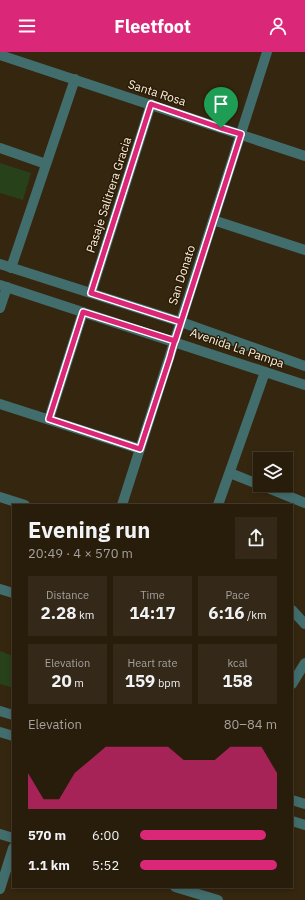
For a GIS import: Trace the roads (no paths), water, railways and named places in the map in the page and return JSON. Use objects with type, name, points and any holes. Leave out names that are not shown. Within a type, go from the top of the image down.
[{"type":"street","name":"San Donato","points":[[122,504],[267,52]]},
{"type":"street","name":"Santa Rosa","points":[[0,55],[15,56],[75,79],[305,156]]},
{"type":"street","points":[[11,268],[75,79]]},
{"type":"street","name":"Pasaje Salitrera Gracia","points":[[91,293],[151,104]]},
{"type":"street","points":[[0,148],[46,164]]},
{"type":"street","points":[[213,220],[305,250]]},
{"type":"street","name":"Avenida La Pampa","points":[[0,264],[181,322],[305,366]]},
{"type":"street","points":[[0,308],[3,286]]},
{"type":"street","name":"Avenida La Pampa","points":[[3,286],[175,341],[305,385]]},
{"type":"street","points":[[49,419],[83,312]]},
{"type":"street","points":[[218,504],[265,372]]},
{"type":"street","points":[[0,404],[140,449]]},
{"type":"street","points":[[230,473],[253,482]]},
{"type":"street","points":[[278,492],[305,503]]},
{"type":"street","points":[[0,497],[22,504]]},
{"type":"street","points":[[0,589],[12,593]]},
{"type":"street","points":[[293,611],[305,624]]},
{"type":"street","points":[[293,682],[305,663]]},
{"type":"street","points":[[0,711],[12,715]]},
{"type":"street","points":[[0,732],[12,736]]},
{"type":"street","points":[[293,800],[305,804]]},
{"type":"street","points":[[293,821],[305,825]]},
{"type":"street","points":[[0,834],[12,838]]},
{"type":"street","points":[[0,889],[12,851]]},
{"type":"street","points":[[179,888],[218,900]]}]
